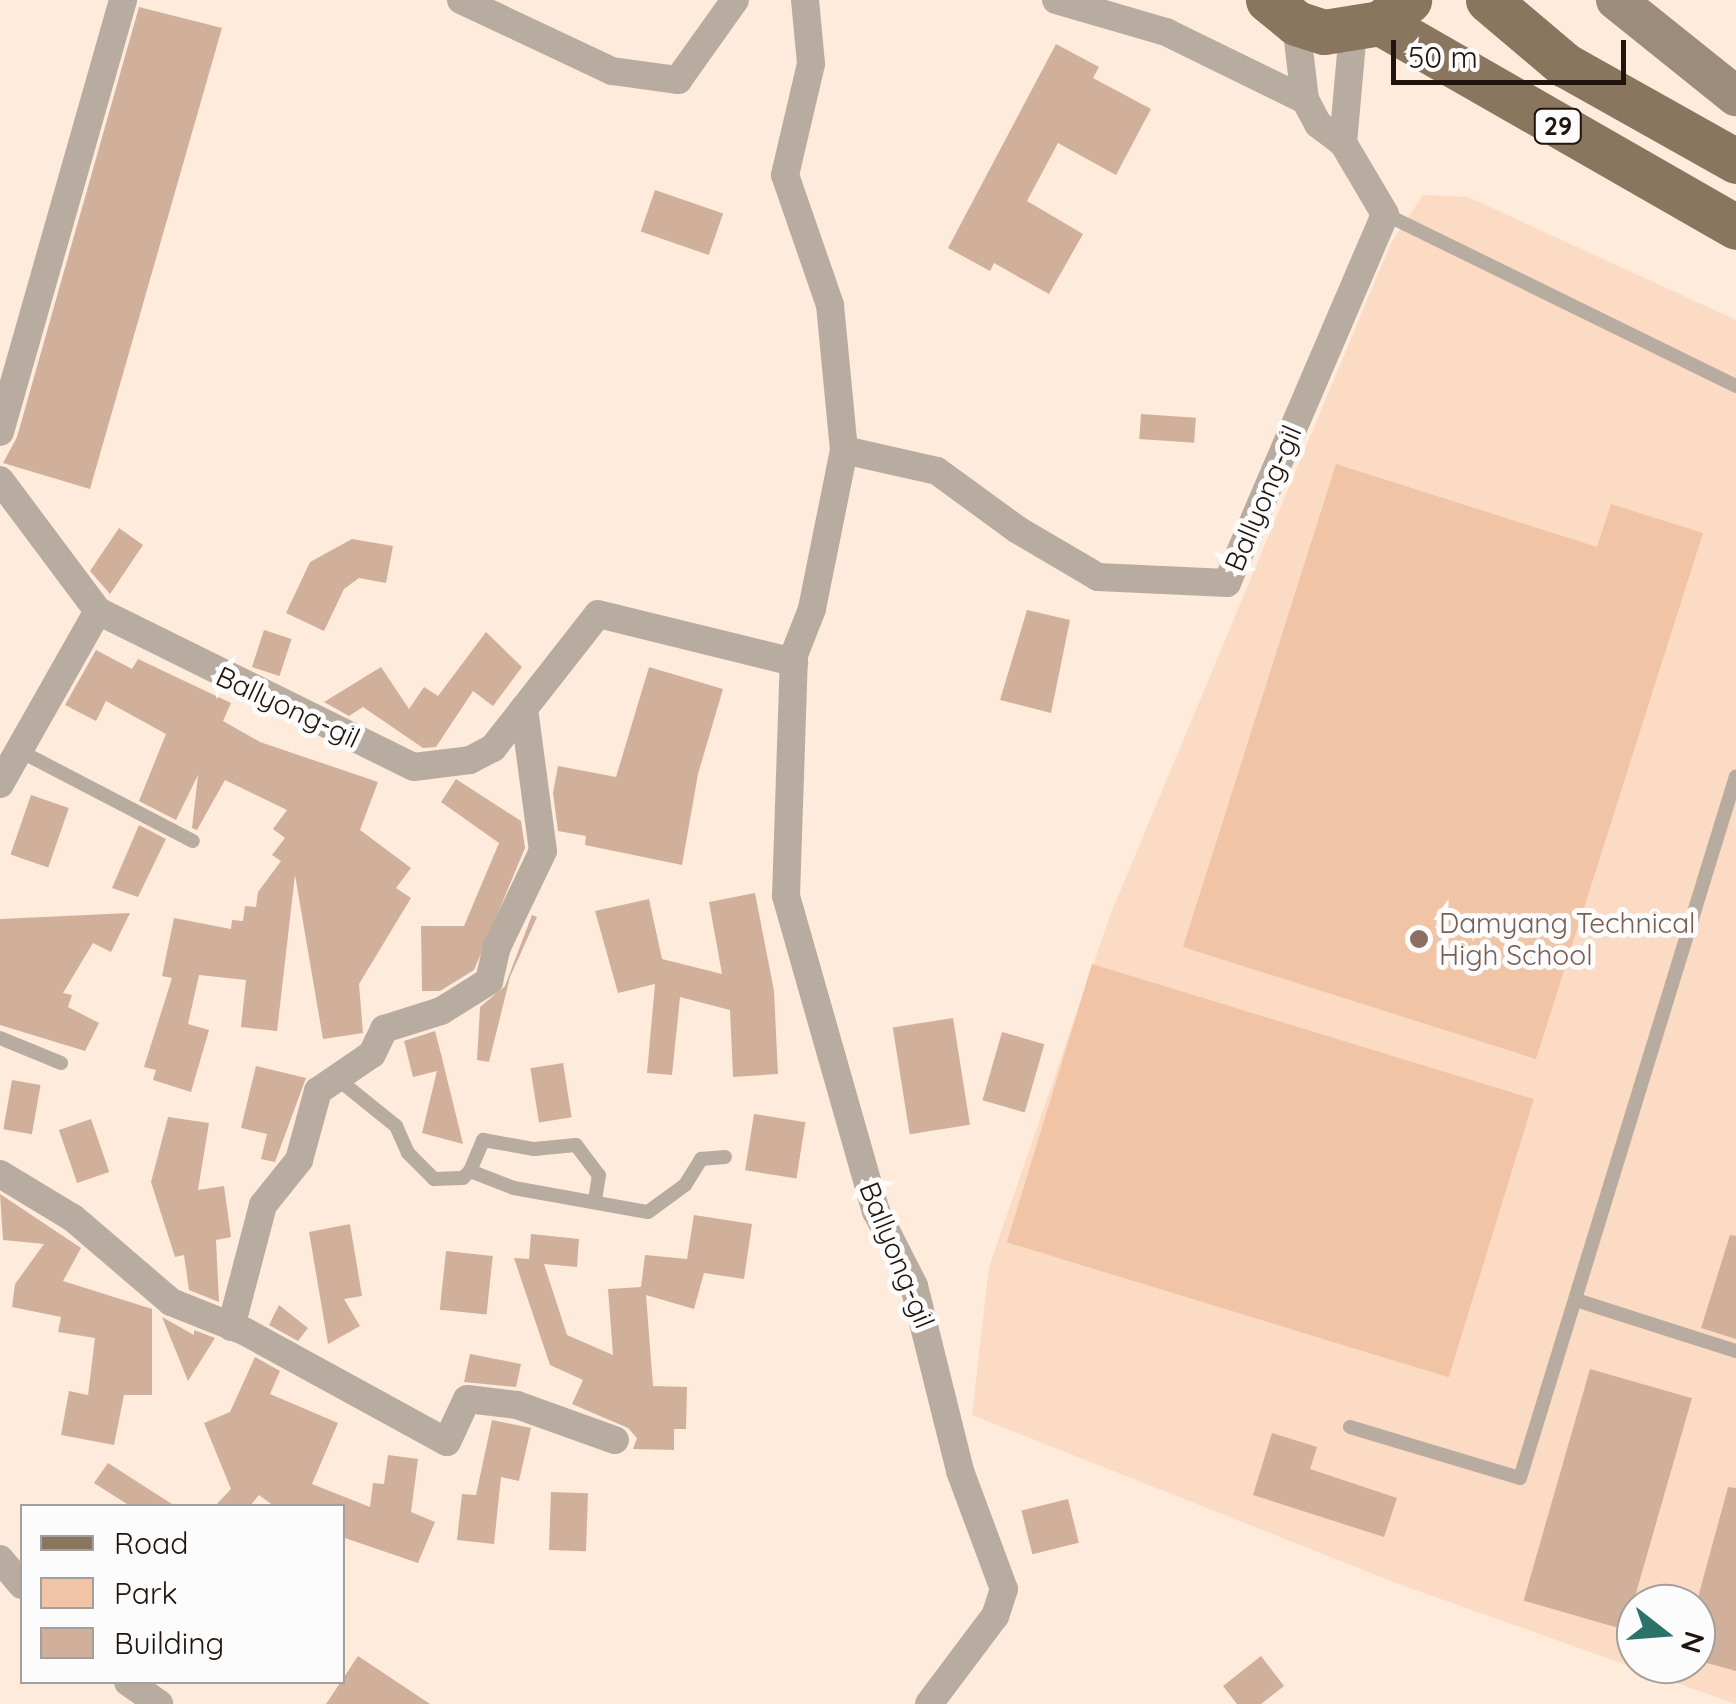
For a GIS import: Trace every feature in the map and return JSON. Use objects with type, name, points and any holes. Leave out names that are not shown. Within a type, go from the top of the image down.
[{"type":"main road","name":"29","points":[[1488,0],[1564,66],[1736,161]]},
{"type":"main road","points":[[1282,12],[1380,19]]},
{"type":"main road","name":"29","points":[[1380,19],[1736,227]]},
{"type":"street","points":[[0,432],[123,0]]},
{"type":"street","points":[[461,0],[612,71],[678,80],[735,0]]},
{"type":"street","name":"Ballyong-gil","points":[[805,0],[811,64],[786,176],[830,305],[844,450],[812,609],[794,662],[786,896],[876,1211],[914,1286],[960,1472],[1004,1588],[994,1616],[929,1704]]},
{"type":"street","points":[[1056,0],[1166,32],[1306,100]]},
{"type":"street","points":[[1616,0],[1736,96]]},
{"type":"street","points":[[1282,12],[1306,100],[1318,124],[1343,144],[1384,214]]},
{"type":"street","points":[[1343,144],[1380,19]]},
{"type":"street","name":"Ballyong-gil","points":[[844,450],[937,471],[1018,530],[1098,577],[1227,583],[1384,214]]},
{"type":"street","name":"Ballyong-gil","points":[[0,480],[98,611],[414,767],[470,760],[493,748],[598,614],[794,662]]},
{"type":"street","points":[[0,784],[98,611]]},
{"type":"street","points":[[230,1327],[263,1204],[299,1160],[318,1091],[333,1075],[372,1054],[384,1030],[441,1011],[490,981],[498,947],[543,851],[524,708]]},
{"type":"street","points":[[0,1174],[73,1218],[171,1302],[230,1327],[447,1442],[468,1399],[517,1405],[615,1440]]},
{"type":"street","points":[[0,1559],[20,1582]]},
{"type":"street","points":[[131,1684],[159,1704]]},
{"type":"lane","points":[[1384,214],[1736,386]]},
{"type":"lane","points":[[18,749],[194,841]]},
{"type":"lane","points":[[1350,1427],[1520,1478],[1736,776]]},
{"type":"lane","points":[[0,1038],[60,1063]]},
{"type":"lane","points":[[333,1075],[396,1126],[408,1153],[434,1179],[470,1172],[514,1188],[648,1212],[685,1185],[702,1158],[725,1157]]},
{"type":"lane","points":[[470,1172],[482,1140],[534,1149],[576,1146],[599,1175],[595,1201]]},
{"type":"lane","points":[[1576,1300],[1736,1352]]},
{"type":"shaded area","name":"Damyang Technical High School","points":[[1423,195],[1468,197],[1736,320],[1736,1704],[1680,1684],[1716,1684],[1716,1584],[1616,1584],[1616,1661],[1396,1583],[972,1415],[989,1267],[1111,913],[1391,243]]},
{"type":"green space","points":[[1336,464],[1597,547],[1611,504],[1703,533],[1536,1059],[1183,947]]},
{"type":"green space","points":[[1092,964],[1534,1099],[1449,1377],[1007,1242]]},
{"type":"building","points":[[139,7],[222,28],[90,489],[3,463],[17,437]]},
{"type":"building","points":[[1056,44],[1099,67],[1093,78],[1151,109],[1116,175],[1058,143],[1027,201],[1083,234],[1049,294],[994,263],[990,271],[948,248]]},
{"type":"building","points":[[655,190],[723,213],[709,255],[641,232]]},
{"type":"building","points":[[1141,414],[1196,418],[1194,443],[1139,439]]},
{"type":"building","points":[[119,528],[143,545],[110,594],[90,571]]},
{"type":"building","points":[[352,539],[393,546],[386,583],[359,578],[344,589],[324,631],[286,613],[310,562]]},
{"type":"building","points":[[1027,610],[1070,620],[1051,713],[1000,700]]},
{"type":"building","points":[[264,630],[292,639],[280,676],[252,667]]},
{"type":"building","points":[[486,632],[522,667],[493,706],[473,691],[436,747],[423,748],[363,707],[349,716],[324,702],[381,667],[409,709],[424,687],[438,696]]},
{"type":"building","points":[[96,650],[132,669],[138,659],[231,703],[223,721],[260,742],[378,782],[360,830],[411,868],[396,888],[411,898],[359,984],[363,1033],[323,1039],[295,875],[277,1031],[241,1027],[246,980],[199,975],[188,1024],[209,1030],[191,1092],[153,1080],[156,1070],[144,1067],[172,978],[162,976],[174,918],[231,929],[232,920],[243,921],[245,906],[256,907],[258,892],[281,861],[272,855],[285,838],[273,829],[287,810],[225,780],[197,830],[192,828],[198,775],[176,820],[139,801],[166,734],[106,701],[96,721],[65,705]]},
{"type":"building","points":[[649,667],[723,689],[698,774],[682,865],[585,845],[586,836],[558,831],[553,793],[558,766],[616,777]]},
{"type":"building","points":[[456,779],[521,821],[525,848],[474,970],[440,991],[422,991],[421,926],[464,926],[499,843],[441,802]]},
{"type":"building","points":[[31,795],[69,808],[48,868],[10,855]]},
{"type":"building","points":[[139,825],[166,839],[138,897],[112,888]]},
{"type":"building","points":[[755,893],[774,991],[778,1074],[733,1077],[730,1010],[680,997],[672,1075],[647,1073],[655,984],[618,993],[595,911],[649,899],[662,959],[722,974],[709,902]]},
{"type":"building","points":[[130,913],[111,952],[93,943],[63,993],[72,995],[68,1007],[99,1023],[85,1051],[0,1025],[0,919]]},
{"type":"building","points":[[532,915],[537,917],[510,977],[489,1062],[477,1060],[480,1007],[505,986]]},
{"type":"building","points":[[953,1018],[970,1125],[910,1134],[893,1028]]},
{"type":"building","points":[[435,1031],[463,1144],[422,1133],[437,1071],[413,1077],[404,1041]]},
{"type":"building","points":[[1002,1032],[1044,1044],[1025,1112],[982,1100]]},
{"type":"building","points":[[563,1063],[572,1117],[539,1122],[530,1068]]},
{"type":"building","points":[[256,1066],[306,1078],[275,1162],[261,1159],[267,1134],[241,1128]]},
{"type":"building","points":[[12,1080],[41,1085],[32,1134],[3,1129]]},
{"type":"building","points":[[754,1114],[805,1122],[796,1178],[745,1170]]},
{"type":"building","points":[[168,1117],[209,1123],[198,1190],[224,1186],[231,1237],[216,1240],[219,1302],[189,1290],[184,1255],[175,1257],[151,1182]]},
{"type":"building","points":[[91,1119],[109,1172],[77,1183],[59,1130]]},
{"type":"building","points":[[0,1194],[81,1248],[63,1281],[152,1309],[152,1395],[124,1395],[114,1445],[61,1435],[69,1391],[88,1395],[95,1338],[58,1332],[61,1317],[12,1307],[15,1284],[44,1244],[3,1240]]},
{"type":"building","points":[[694,1215],[752,1224],[744,1279],[704,1273],[694,1309],[646,1295],[653,1386],[687,1387],[686,1429],[674,1429],[674,1450],[633,1449],[637,1438],[628,1428],[572,1404],[583,1380],[550,1365],[514,1258],[529,1259],[531,1234],[579,1239],[577,1267],[544,1264],[567,1335],[613,1355],[608,1289],[641,1287],[645,1255],[687,1259]]},
{"type":"building","points":[[350,1224],[362,1296],[344,1299],[360,1326],[328,1344],[309,1232]]},
{"type":"building","points":[[1730,1235],[1736,1236],[1736,1339],[1701,1328]]},
{"type":"building","points":[[446,1251],[493,1256],[487,1315],[440,1310]]},
{"type":"building","points":[[279,1305],[308,1328],[298,1341],[269,1325]]},
{"type":"building","points":[[162,1317],[194,1335],[194,1330],[215,1338],[188,1381]]},
{"type":"building","points":[[470,1354],[521,1364],[516,1387],[464,1382]]},
{"type":"building","points":[[255,1357],[280,1371],[270,1394],[338,1423],[312,1484],[370,1507],[373,1483],[384,1484],[388,1455],[418,1459],[411,1512],[435,1522],[418,1563],[345,1538],[345,1504],[271,1504],[259,1495],[252,1504],[217,1504],[231,1489],[204,1423],[230,1412]]},
{"type":"building","points":[[1590,1369],[1692,1398],[1639,1584],[1616,1584],[1616,1627],[1524,1601]]},
{"type":"building","points":[[492,1420],[531,1428],[519,1481],[501,1477],[494,1544],[457,1540],[462,1494],[476,1495]]},
{"type":"building","points":[[1272,1433],[1317,1447],[1310,1469],[1397,1498],[1384,1537],[1253,1495]]},
{"type":"building","points":[[108,1463],[172,1504],[127,1504],[94,1483]]},
{"type":"building","points":[[1728,1487],[1736,1488],[1736,1671],[1716,1666],[1716,1584],[1702,1584]]},
{"type":"building","points":[[551,1492],[588,1493],[586,1551],[549,1550]]},
{"type":"building","points":[[1068,1499],[1079,1543],[1032,1554],[1021,1511]]},
{"type":"building","points":[[358,1656],[430,1704],[326,1704],[339,1684],[345,1684],[345,1676]]},
{"type":"building","points":[[1261,1656],[1284,1686],[1261,1704],[1237,1704],[1223,1686]]},
{"type":"place","name":"Damyang Technical High School","points":[[1419,939]]}]
